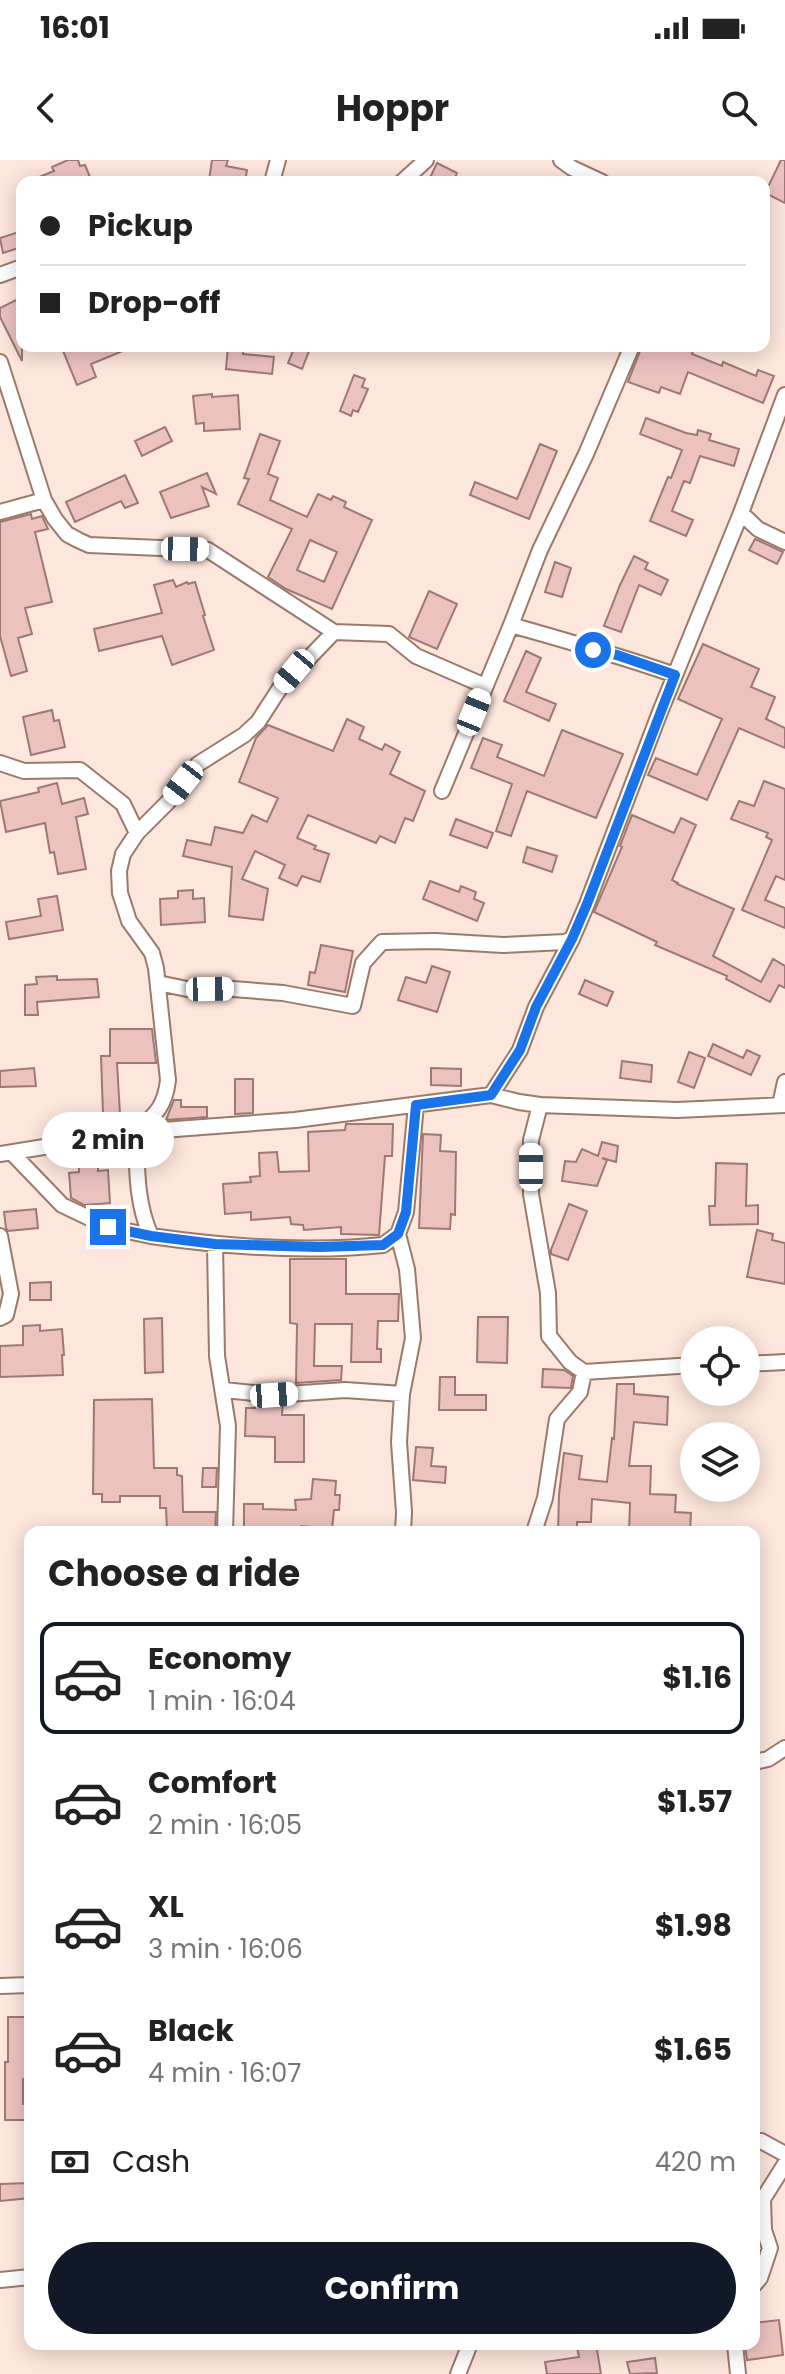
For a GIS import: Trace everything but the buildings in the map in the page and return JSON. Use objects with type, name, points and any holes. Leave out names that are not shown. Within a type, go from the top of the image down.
[{"type":"street","points":[[409,176],[426,160]]},
{"type":"street","points":[[561,160],[589,176]]},
{"type":"street","points":[[442,791],[540,550],[629,352]]},
{"type":"street","points":[[0,362],[44,500],[67,534],[89,545],[208,550],[334,632],[389,634],[416,656],[485,686]]},
{"type":"street","points":[[491,1095],[520,1050],[536,1007],[572,939],[785,395]]},
{"type":"street","points":[[0,512],[44,500]]},
{"type":"street","points":[[741,513],[758,529],[785,542]]},
{"type":"street","points":[[511,625],[675,675]]},
{"type":"street","points":[[136,1132],[158,1113],[168,1080],[152,953],[129,921],[120,893],[119,871],[123,854],[137,833],[168,802],[198,764],[244,735],[258,722],[280,688],[334,632]]},
{"type":"street","points":[[0,763],[24,771],[80,770],[123,804],[137,833]]},
{"type":"street","points":[[158,983],[187,989],[283,993],[353,1006],[363,963],[382,942],[503,945],[572,939]]},
{"type":"street","points":[[6,1154],[136,1132],[295,1120],[491,1095],[540,1105],[677,1110],[782,1105],[785,1082]]},
{"type":"street","points":[[6,1154],[62,1205],[108,1227],[215,1244],[383,1245],[398,1234],[406,1212],[416,1105]]},
{"type":"street","points":[[540,1105],[531,1140],[531,1194],[548,1293],[549,1336],[570,1362],[584,1372],[680,1366]]},
{"type":"street","points":[[136,1132],[137,1181],[142,1217],[151,1236]]},
{"type":"street","points":[[398,1234],[407,1269],[413,1338],[402,1394],[399,1442],[403,1526]]},
{"type":"street","points":[[0,1236],[11,1294],[6,1315],[0,1318]]},
{"type":"street","points":[[215,1244],[217,1356],[224,1390],[228,1453],[225,1526]]},
{"type":"street","points":[[760,1363],[785,1362]]},
{"type":"street","points":[[536,1526],[545,1498],[557,1419],[580,1392],[584,1372]]},
{"type":"street","points":[[224,1390],[274,1395],[345,1390],[402,1394]]},
{"type":"street","points":[[760,1761],[785,1748]]},
{"type":"street","points":[[0,1986],[24,1985]]},
{"type":"street","points":[[760,2141],[785,2154]]},
{"type":"street","points":[[760,2275],[770,2248],[764,2230],[763,2199],[785,2164]]},
{"type":"street","points":[[0,2280],[24,2278]]},
{"type":"street","points":[[458,2374],[468,2350]]},
{"type":"street","points":[[736,2350],[738,2374]]},
{"type":"route","points":[[108,1227],[188,1241],[262,1246],[383,1245],[398,1234],[406,1212],[416,1105],[491,1095],[520,1050],[536,1007],[587,904],[675,675],[593,650]]}]
